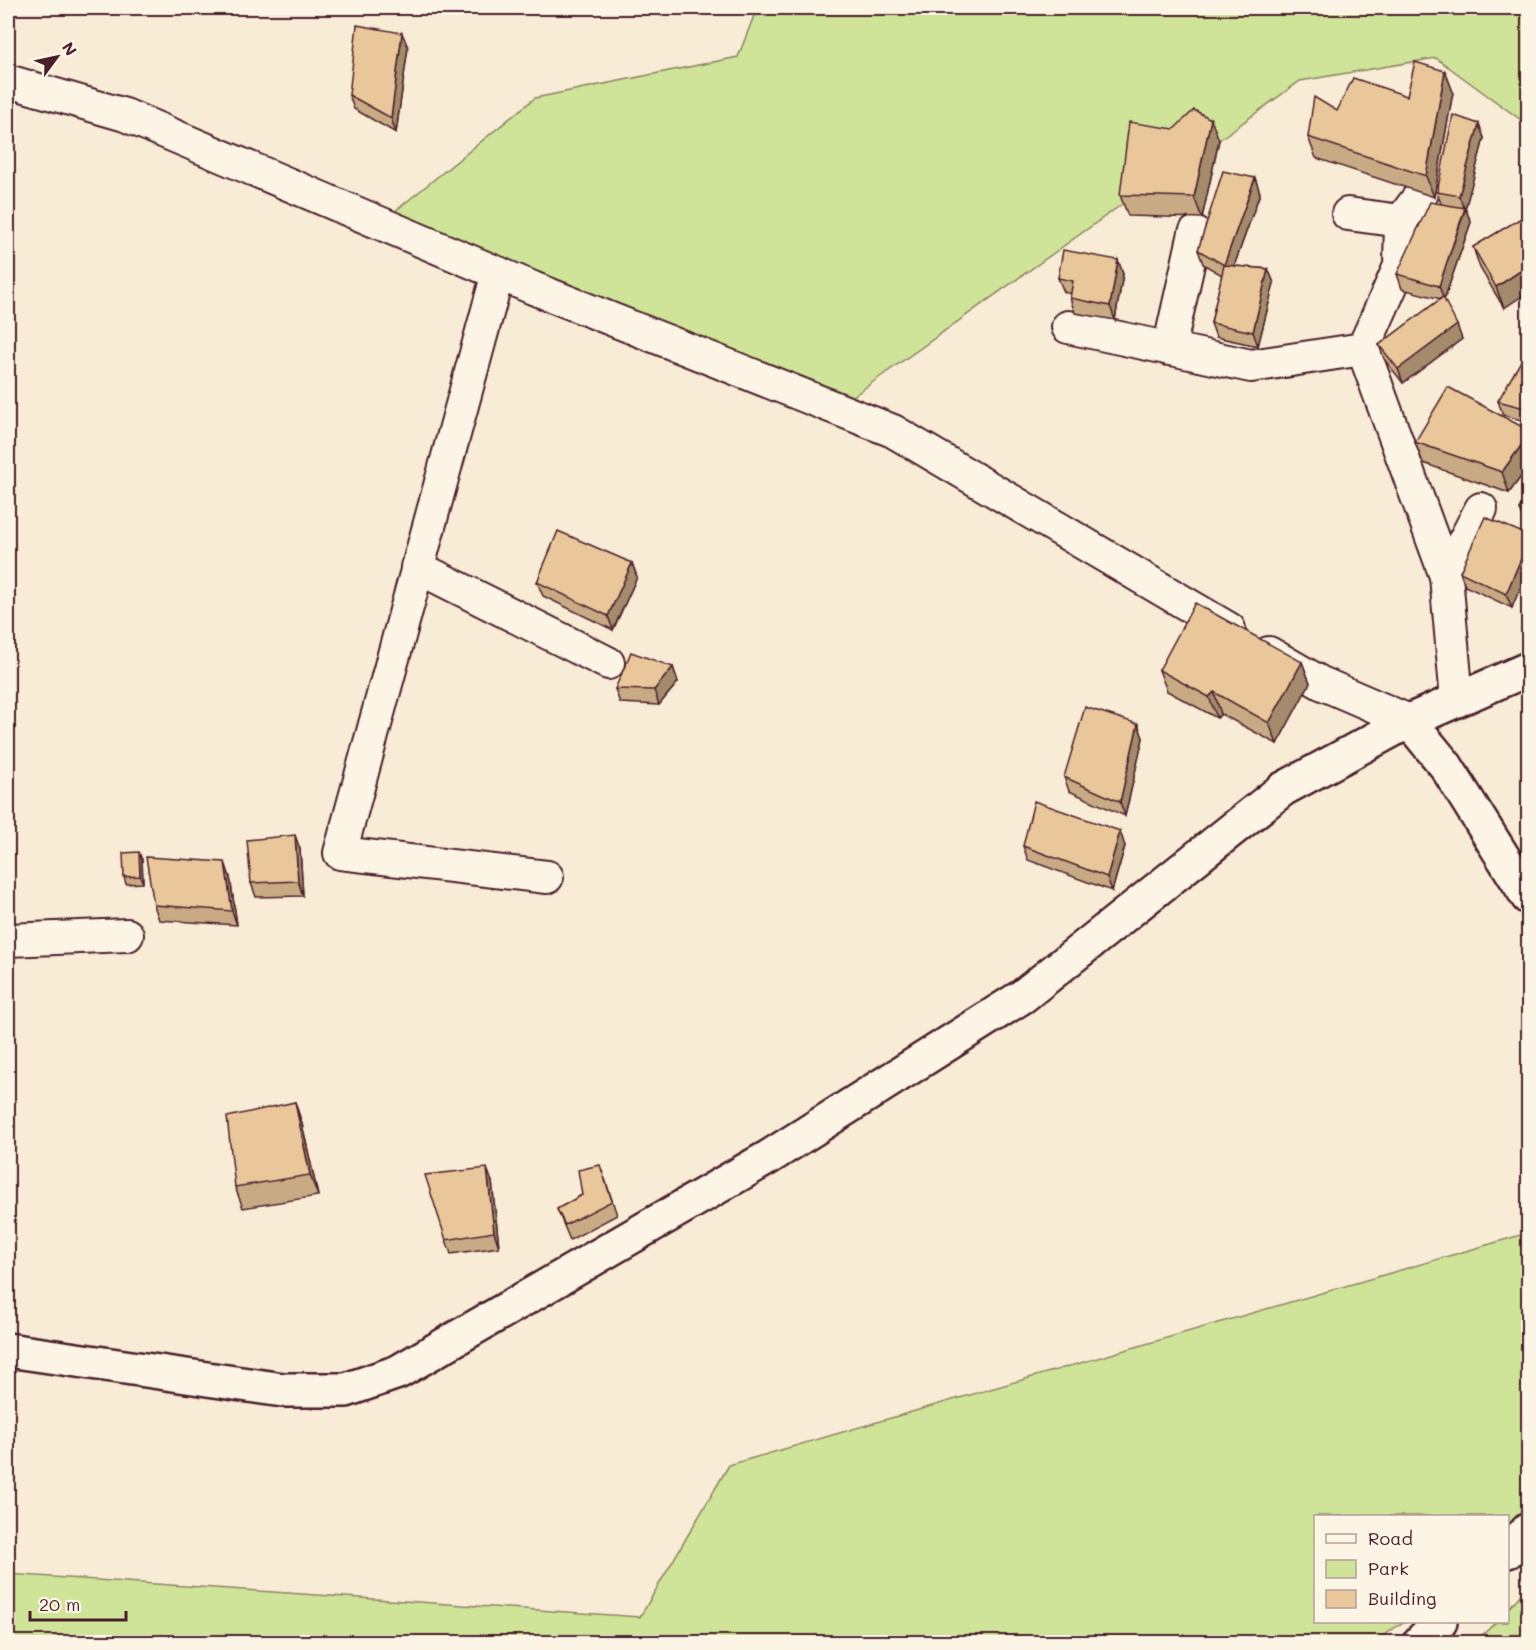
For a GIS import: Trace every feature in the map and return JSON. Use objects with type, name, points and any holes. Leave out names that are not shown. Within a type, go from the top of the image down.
[{"type":"street","points":[[8,81],[125,115],[498,273],[893,431],[1321,683],[1409,721],[1446,766],[1528,897]]},
{"type":"street","points":[[1422,194],[1401,221],[1400,266],[1363,348],[1446,576],[1457,700]]},
{"type":"street","points":[[1348,214],[1401,221]]},
{"type":"street","points":[[1169,349],[1195,233]]},
{"type":"street","points":[[498,273],[340,853],[547,877]]},
{"type":"street","points":[[1068,327],[1251,366],[1363,348]]},
{"type":"street","points":[[1446,576],[1481,509]]},
{"type":"street","points":[[417,567],[608,663]]},
{"type":"street","points":[[8,1350],[283,1390],[346,1390],[398,1372],[768,1157],[1013,1002],[1283,789],[1409,721],[1528,669]]},
{"type":"street","points":[[8,940],[127,935]]},
{"type":"street","points":[[1509,1550],[1528,1530]]},
{"type":"street","points":[[1420,1642],[1439,1623]]},
{"type":"green space","points":[[757,8],[1528,8],[1528,125],[1436,58],[1300,81],[1219,140],[1142,190],[852,397],[593,297],[394,212],[535,98],[738,57]]},
{"type":"green space","points":[[1528,1233],[1528,1513],[1509,1531],[1509,1515],[1314,1515],[1314,1623],[1402,1623],[1374,1642],[8,1642],[8,1574],[640,1617],[729,1465]]},
{"type":"green space","points":[[1528,1586],[1528,1642],[1475,1642],[1495,1623],[1509,1623],[1509,1608]]},
{"type":"building","points":[[357,25],[402,33],[391,118],[349,95]]},
{"type":"building","points":[[1415,62],[1445,71],[1426,176],[1308,137],[1314,97],[1337,111],[1353,78],[1407,96]]},
{"type":"building","points":[[1194,110],[1211,119],[1194,197],[1120,195],[1129,122],[1174,129]]},
{"type":"building","points":[[1453,115],[1479,124],[1459,196],[1437,192]]},
{"type":"building","points":[[1223,171],[1255,178],[1224,265],[1198,250]]},
{"type":"building","points":[[1430,202],[1465,208],[1439,286],[1397,274]]},
{"type":"building","points":[[1528,214],[1528,266],[1496,287],[1473,247]]},
{"type":"building","points":[[1063,250],[1118,260],[1110,306],[1070,298],[1073,281],[1058,278]]},
{"type":"building","points":[[1224,265],[1268,269],[1253,332],[1211,323]]},
{"type":"building","points":[[1443,297],[1457,325],[1398,369],[1379,345]]},
{"type":"building","points":[[1528,349],[1528,409],[1498,401]]},
{"type":"building","points":[[1448,387],[1528,430],[1528,436],[1502,472],[1415,442]]},
{"type":"building","points":[[1528,496],[1528,515],[1519,509]]},
{"type":"building","points":[[1485,517],[1528,535],[1528,542],[1506,594],[1460,572]]},
{"type":"building","points":[[558,531],[632,563],[608,616],[537,582]]},
{"type":"building","points":[[1195,603],[1302,662],[1269,723],[1214,692],[1209,697],[1159,670]]},
{"type":"building","points":[[631,652],[673,667],[654,690],[615,689]]},
{"type":"building","points":[[1085,707],[1138,724],[1120,802],[1064,777]]},
{"type":"building","points":[[1034,801],[1120,831],[1107,877],[1023,846]]},
{"type":"building","points":[[295,835],[298,881],[251,883],[247,840]]},
{"type":"building","points":[[139,852],[140,876],[124,877],[123,853]]},
{"type":"building","points":[[146,857],[225,862],[232,911],[154,905]]},
{"type":"building","points":[[295,1102],[310,1175],[235,1187],[227,1117]]},
{"type":"building","points":[[600,1165],[612,1201],[565,1225],[557,1209],[582,1195],[578,1170]]},
{"type":"building","points":[[487,1168],[494,1232],[446,1240],[425,1175]]}]
